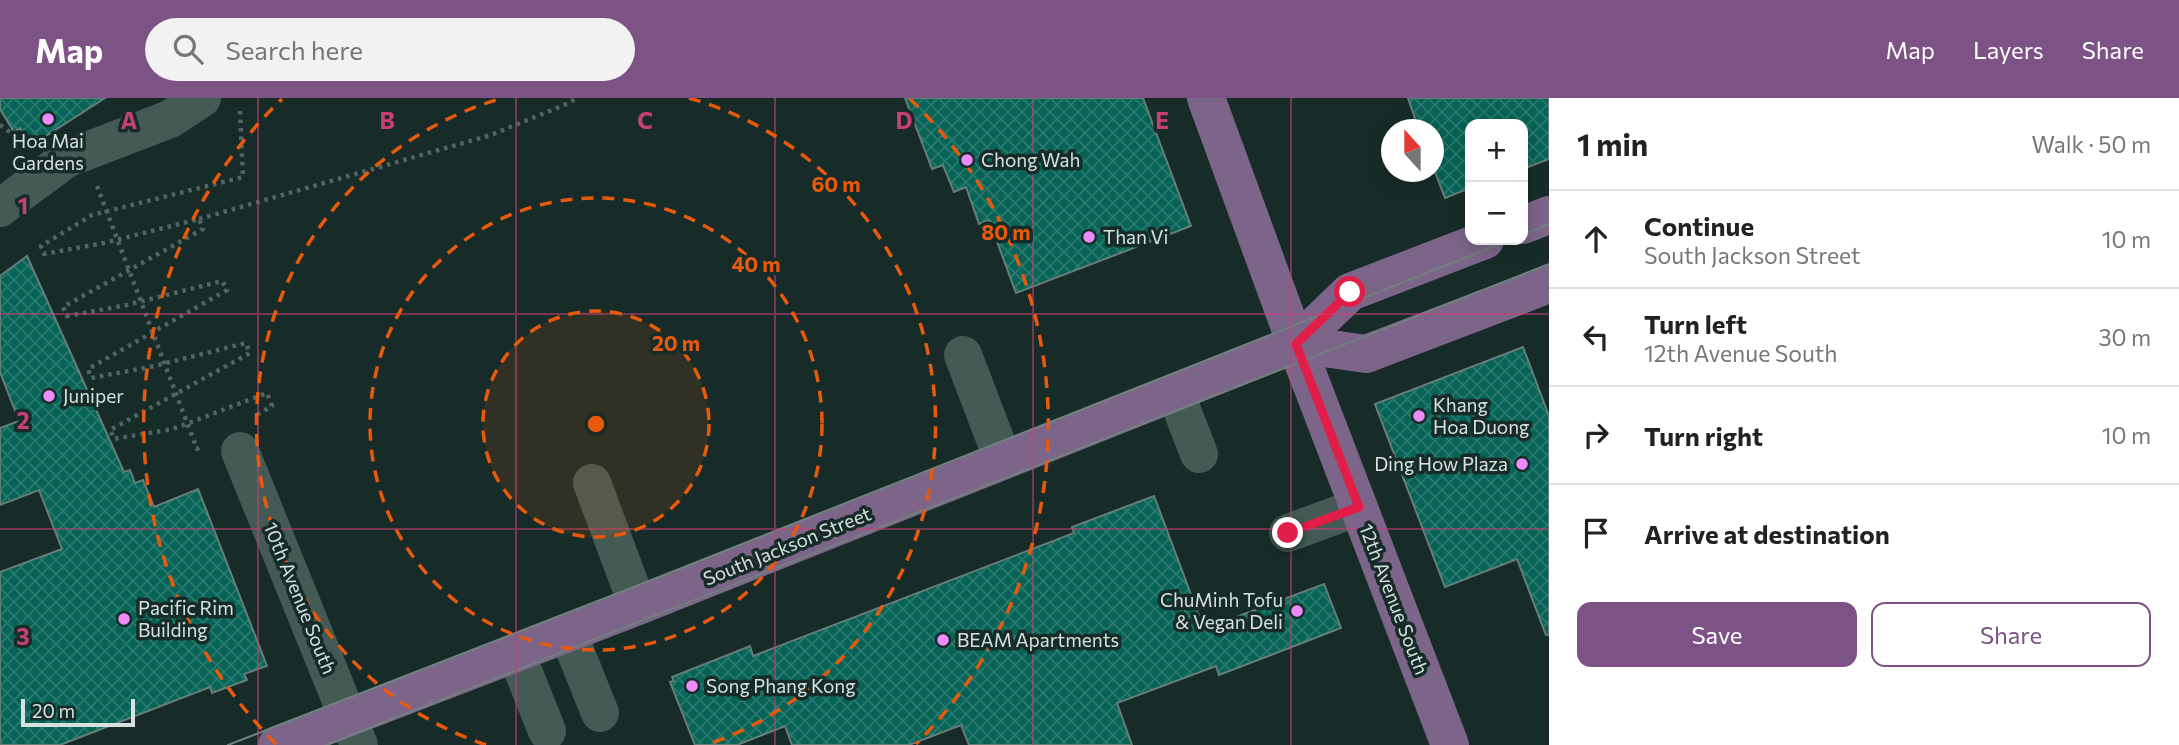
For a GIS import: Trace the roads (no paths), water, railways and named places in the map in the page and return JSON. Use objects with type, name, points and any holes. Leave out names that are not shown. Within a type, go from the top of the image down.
[{"type":"main road","name":"12th Avenue South","points":[[1206,98],[1296,344],[1450,745]]},
{"type":"main road","points":[[1528,223],[1549,215]]},
{"type":"main road","name":"South Jackson Street","points":[[277,745],[354,731],[516,653],[1296,344],[1350,292],[1472,245]]},
{"type":"main road","name":"South Jackson Street","points":[[1296,344],[1366,354],[1549,284]]},
{"type":"street","points":[[0,208],[66,159],[170,119],[202,98]]},
{"type":"street","points":[[963,355],[1003,460]]},
{"type":"street","points":[[1175,392],[1199,454]]},
{"type":"street","name":"10th Avenue South","points":[[231,438],[354,731]]},
{"type":"street","points":[[592,483],[638,606]]},
{"type":"street","points":[[1288,533],[1359,507]]},
{"type":"street","points":[[568,633],[600,713]]},
{"type":"street","points":[[516,653],[547,732]]},
{"type":"tram line","points":[[1528,233],[1549,224]]},
{"type":"tram line","points":[[228,745],[1497,245]]},
{"type":"tram line","points":[[326,745],[1549,264]]},
{"type":"place","name":"Hoa Mai Gardens","points":[[48,119]]},
{"type":"place","name":"Chong Wah","points":[[967,160]]},
{"type":"place","name":"Than Vi","points":[[1089,237]]},
{"type":"place","name":"Juniper","points":[[49,396]]},
{"type":"place","name":"Khang Hoa Duong","points":[[1419,416]]},
{"type":"place","name":"Ding How Plaza","points":[[1522,464]]},
{"type":"place","name":"ChuMinh Tofu & Vegan Deli","points":[[1297,611]]},
{"type":"place","name":"Pacific Rim Building","points":[[124,619]]},
{"type":"place","name":"BEAM Apartments","points":[[943,640]]},
{"type":"place","name":"Song Phang Kong","points":[[692,686]]}]
